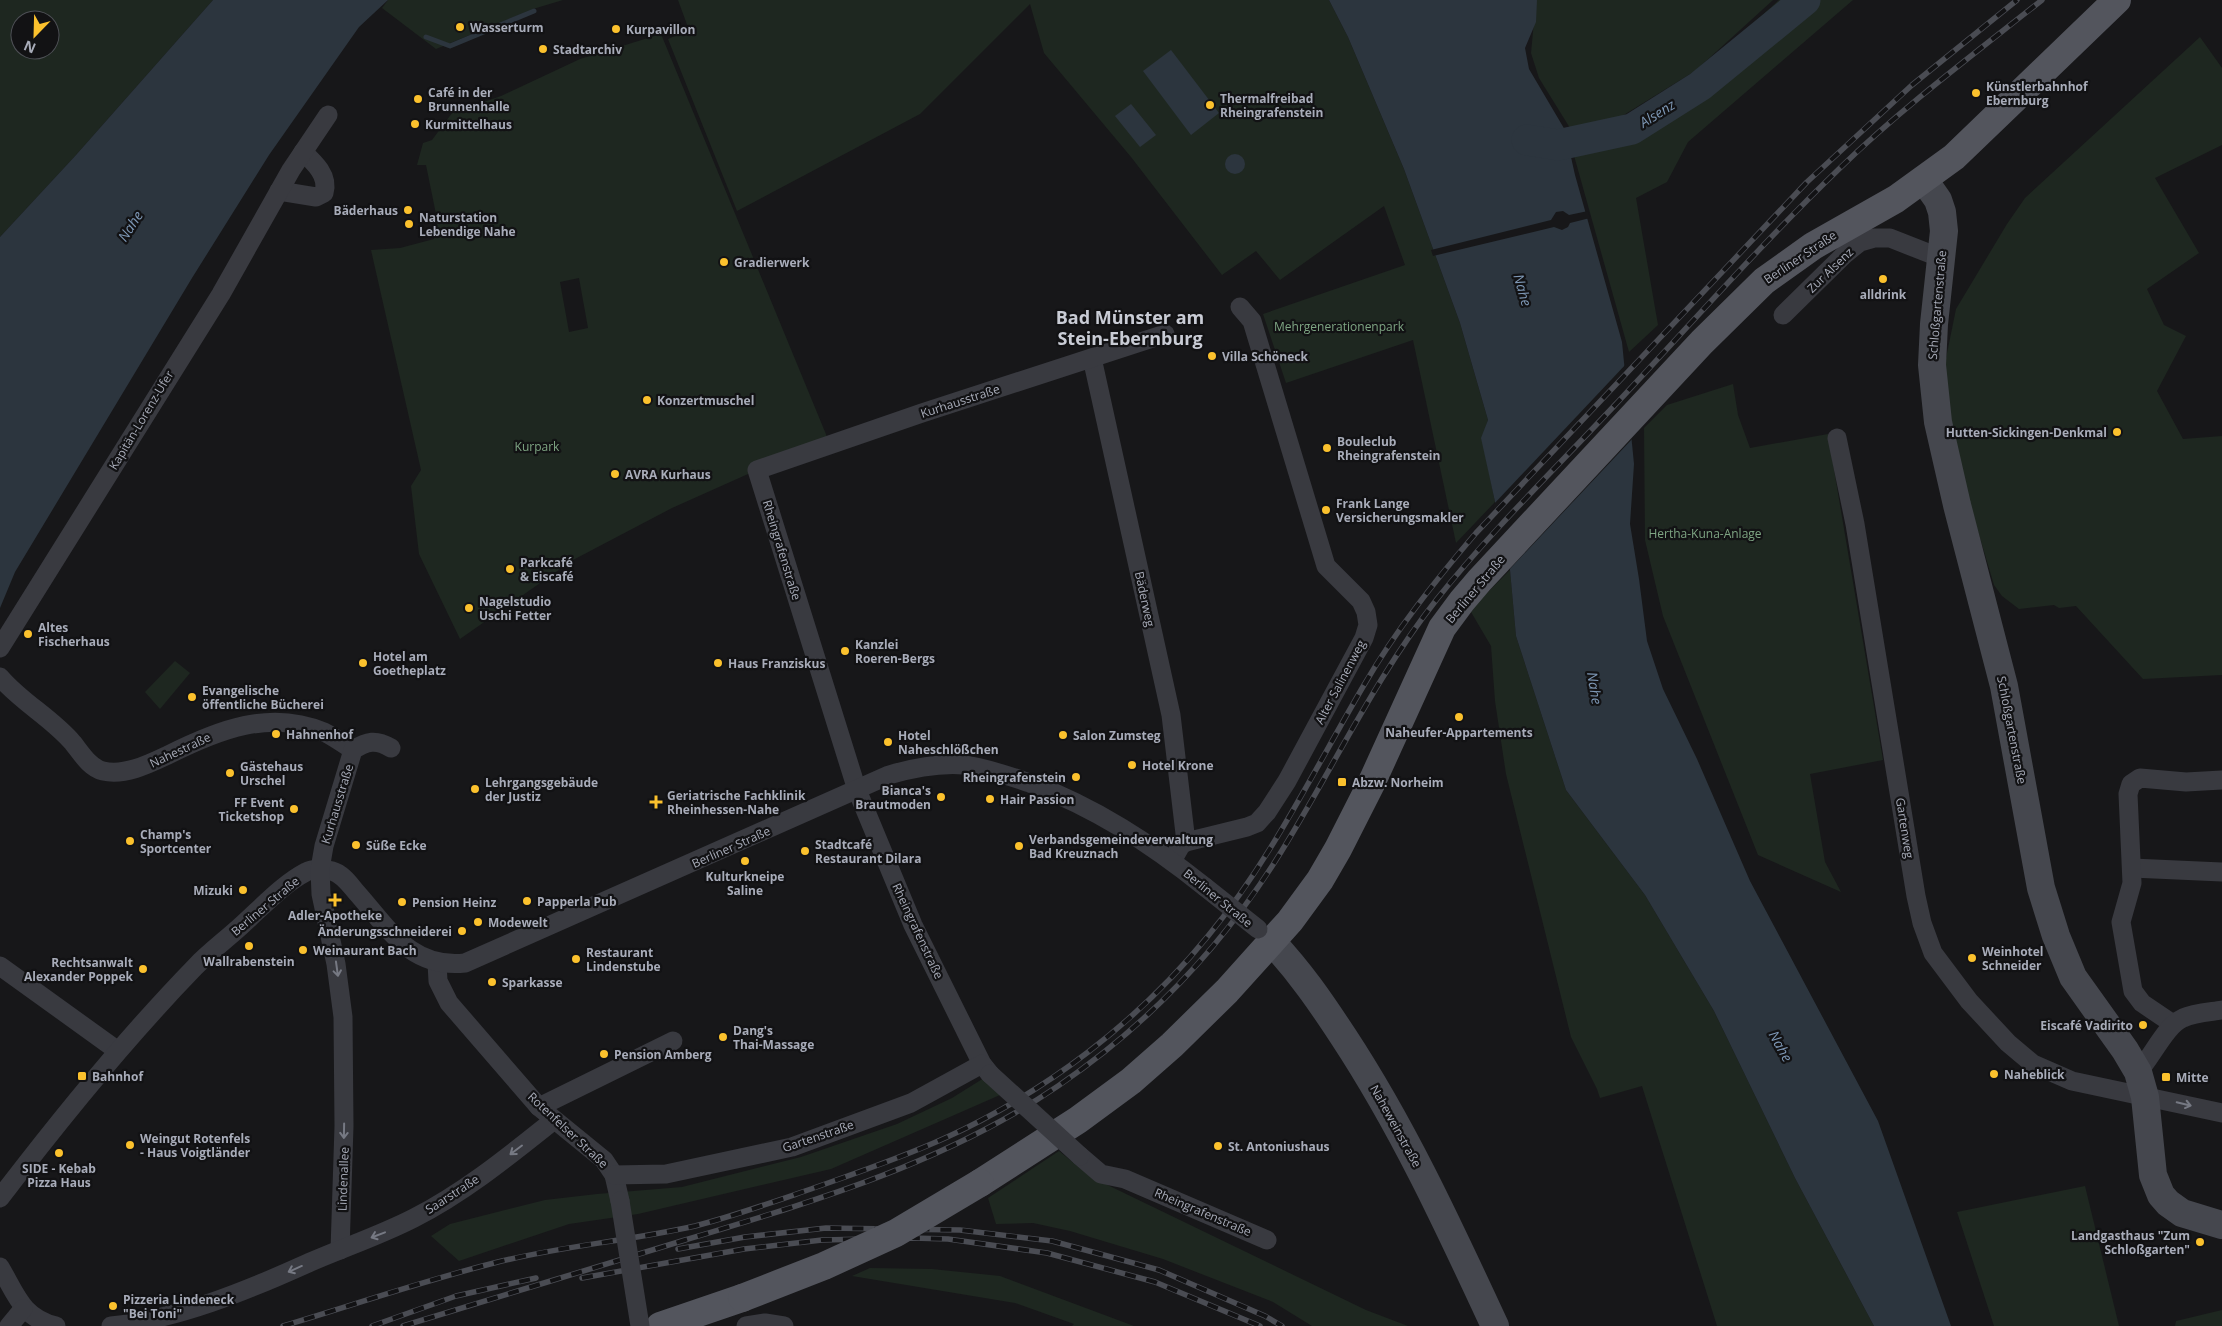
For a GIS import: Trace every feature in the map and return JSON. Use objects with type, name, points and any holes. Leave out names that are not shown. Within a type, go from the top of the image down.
[{"type":"main road","name":"Berliner Straße","points":[[1265,936],[1304,903],[1338,849],[1371,784],[1434,645],[1451,615],[1479,581],[1702,342],[1764,281],[1813,246],[1896,199],[1954,157],[2116,0]]},
{"type":"main road","name":"Schloßgartenstraße","points":[[1924,180],[1938,200],[1942,212],[1942,258],[1934,324],[1932,365],[1938,422],[1957,506],[2004,686],[2041,888],[2056,936],[2073,977],[2125,1050],[2141,1084],[2153,1175],[2161,1194],[2182,1213],[2222,1226]]},
{"type":"main road","points":[[660,1326],[742,1298],[824,1266],[896,1233],[980,1183],[1078,1120],[1131,1081],[1172,1045],[1265,936]]},
{"type":"main road","name":"Naheweinstraße","points":[[1265,936],[1299,970],[1379,1093],[1444,1217],[1495,1326]]},
{"type":"street","name":"Kapitän-Lorenz-Ufer","points":[[0,648],[221,294],[279,191],[328,115]]},
{"type":"street","points":[[279,191],[316,197],[324,193],[326,186],[322,174],[316,164],[303,152]]},
{"type":"street","name":"Zur Alsenz","points":[[1783,315],[1845,254],[1860,242],[1874,238],[1890,238],[1942,258]]},
{"type":"street","name":"Alter Salinenweg","points":[[1186,842],[1247,827],[1257,822],[1267,812],[1287,781],[1364,638],[1368,625],[1366,612],[1361,602],[1326,566],[1252,321],[1240,308]]},
{"type":"street","name":"Kurhausstraße","points":[[757,470],[922,413],[1165,334]]},
{"type":"street","name":"Bäderweg","points":[[1092,358],[1171,716],[1186,842]]},
{"type":"street","name":"Gartenweg","points":[[1837,438],[1855,524],[1916,896],[1922,923],[1933,953],[1969,1002],[2008,1043],[2033,1064],[2072,1082],[2141,1084],[2222,1113]]},
{"type":"street","name":"Rheingrafenstraße","points":[[757,470],[857,790],[913,925],[986,1069],[1101,1174],[1125,1179],[1267,1240]]},
{"type":"street","name":"Nahestraße","points":[[2,679],[63,731],[91,765],[104,771],[142,767],[205,738],[233,727],[252,723],[276,721],[306,726],[325,733],[353,750]]},
{"type":"street","name":"Kurhausstraße","points":[[320,870],[324,846],[353,750],[366,742],[375,741],[391,748]]},
{"type":"street","name":"Berliner Straße","points":[[0,1198],[7,1175],[196,966],[293,881],[308,871],[333,871],[345,878],[397,939],[412,952],[437,963],[464,963],[890,775],[926,766],[964,765],[987,770],[1056,793],[1116,823],[1172,861],[1265,936]]},
{"type":"street","points":[[2173,1024],[2142,1002],[2133,990],[2121,922],[2132,883],[2128,794],[2130,784],[2140,778],[2186,782],[2222,780]]},
{"type":"street","points":[[1172,861],[1181,845],[1186,842]]},
{"type":"street","points":[[2132,868],[2222,872]]},
{"type":"street","name":"Lindenallee","points":[[320,870],[321,894],[336,964],[343,1016],[344,1126],[340,1250]]},
{"type":"street","name":"Rotenfelser Straße","points":[[437,963],[438,981],[449,1003],[539,1107],[604,1160],[614,1175],[620,1201],[640,1326]]},
{"type":"street","points":[[0,966],[118,1051]]},
{"type":"street","points":[[2141,1084],[2147,1062],[2173,1024],[2184,1017],[2222,1010]]},
{"type":"street","points":[[539,1107],[673,1041]]},
{"type":"street","name":"Gartenstraße","points":[[614,1175],[666,1174],[792,1147],[910,1103],[986,1069]]},
{"type":"street","name":"Saarstraße","points":[[340,1250],[385,1232],[417,1216],[478,1177],[554,1120]]},
{"type":"street","points":[[111,1326],[152,1318],[244,1292],[340,1250]]},
{"type":"street","points":[[0,1267],[23,1309],[36,1318],[56,1326]]},
{"type":"street","points":[[9,1326],[23,1309]]},
{"type":"street","points":[[746,1326],[765,1323],[784,1326]]},
{"type":"green space","points":[[0,0],[213,0],[76,155],[0,237]]},
{"type":"green space","points":[[388,0],[563,0],[533,9],[436,49],[382,8]]},
{"type":"green space","name":"Mehrgenerationenpark","points":[[678,0],[1329,0],[1348,37],[1404,169],[1460,323],[1488,420],[1482,438],[1495,502],[1456,543],[1413,340],[1286,383],[1263,314],[1405,265],[1384,206],[1280,280],[1256,251],[1222,275],[1131,157],[1044,53],[1030,4],[920,114],[737,211],[668,39],[689,30]]},
{"type":"green space","points":[[1536,0],[1773,0],[1695,71],[1601,129],[1570,128],[1539,78],[1531,53]]},
{"type":"green space","points":[[1779,0],[1853,0],[1688,142],[1667,182],[1636,198],[1658,325],[1629,352],[1573,152],[1573,135],[1604,131],[1695,76]]},
{"type":"green space","name":"Kurpark","points":[[661,34],[830,444],[757,470],[672,508],[573,560],[460,639],[419,554],[411,486],[421,470],[371,250],[400,248],[434,239],[431,220],[437,219],[426,165],[417,165],[423,143],[432,140],[452,113],[501,96],[580,59]],"holes":[[[579,278],[588,328],[569,332],[560,282]]]},
{"type":"green space","points":[[2200,37],[2222,68],[2222,145],[2155,178],[2199,253],[2147,289],[2164,325],[2186,336],[2157,391],[2183,439],[2222,436],[2222,675],[2143,679],[2076,606],[2059,608],[2054,605],[2019,609],[2002,596],[1994,585],[1966,491],[1953,438],[1944,368],[1956,309],[2007,224],[2025,198]]},
{"type":"green space","name":"Hertha-Kuna-Anlage","points":[[1733,384],[1738,415],[1750,448],[1828,434],[1883,760],[1810,774],[1825,862],[1841,892],[1758,855],[1663,616],[1645,540],[1644,428],[1667,405]]},
{"type":"green space","points":[[1510,570],[1516,636],[1566,790],[1645,895],[1714,1011],[1795,1178],[1874,1326],[1717,1326],[1642,1086],[1600,1098],[1571,1037],[1506,774],[1495,701],[1491,646],[1471,612],[1480,600]]},
{"type":"green space","points":[[175,661],[190,673],[160,709],[145,692]]},
{"type":"green space","points":[[984,1078],[1000,1095],[831,1169],[638,1214],[569,1224],[459,1261],[431,1236],[450,1224],[545,1200],[682,1187],[801,1157],[897,1124],[952,1098]]},
{"type":"green space","points":[[1059,1151],[1091,1177],[1366,1310],[1408,1326],[1312,1326],[1273,1302],[1163,1259],[1070,1231],[1033,1223],[996,1224],[988,1198]]},
{"type":"green space","points":[[2085,1186],[2119,1326],[1994,1326],[1957,1212]]},
{"type":"green space","points":[[870,1268],[932,1269],[1000,1276],[1134,1326],[1072,1326],[1074,1324],[1015,1303],[852,1276]]},
{"type":"green space","points":[[2222,1310],[2222,1326],[2175,1326],[2176,1321]]},
{"type":"water","name":"Nahe","points":[[213,0],[388,0],[359,27],[269,155],[192,278],[15,572],[0,608],[0,237],[76,155]]},
{"type":"water","name":"Nahe","points":[[1329,0],[1537,0],[1536,22],[1525,48],[1529,69],[1565,130],[1575,175],[1622,342],[1634,464],[1630,524],[1647,641],[1663,689],[1697,759],[1750,881],[1878,1121],[1951,1326],[1874,1326],[1795,1178],[1714,1011],[1645,895],[1566,790],[1516,636],[1510,570],[1481,438],[1488,420],[1460,323],[1404,169],[1348,37]]},
{"type":"water","points":[[1171,50],[1219,113],[1191,135],[1143,71]]},
{"type":"water","points":[[1131,104],[1156,135],[1140,147],[1115,116]]},
{"type":"water","points":[[1231,154],[1239,154],[1245,160],[1245,168],[1239,174],[1231,174],[1225,168],[1225,160]]},
{"type":"pier","points":[[1563,211],[1569,215],[1588,211],[1590,218],[1570,223],[1568,227],[1562,230],[1554,227],[1433,256],[1431,250],[1551,220],[1556,212]]},
{"type":"pier","points":[[1627,363],[1634,437],[1507,572],[1493,505]]},
{"type":"waterway","name":"Alsenz","points":[[1527,140],[1558,145],[1632,129],[1700,86],[1805,0]]},
{"type":"waterway","points":[[426,37],[450,46],[534,11]]},
{"type":"railway","points":[[283,1326],[414,1285],[494,1263],[544,1252],[695,1226],[768,1204],[878,1165],[945,1138],[1019,1099],[1054,1077],[1088,1052],[1121,1026],[1152,997],[1181,967],[1231,907],[1272,846],[1389,645],[1431,588],[1476,533],[1807,182],[1912,85],[2017,0]]},
{"type":"railway","points":[[403,1326],[782,1210],[878,1177],[970,1137],[1015,1113],[1058,1086],[1121,1038],[1179,984],[1230,925],[1254,893],[1296,827],[1372,694],[1414,630],[1479,549],[1811,196],[1864,145],[1914,102],[2042,0]]},
{"type":"railway","points":[[678,1249],[745,1237],[826,1228],[960,1230],[1052,1241],[1159,1270],[1265,1316],[1282,1326]]},
{"type":"railway","points":[[582,1278],[744,1249],[822,1240],[948,1239],[1047,1253],[1155,1282],[1260,1326]]},
{"type":"railway","points":[[372,1326],[456,1296],[536,1278]]},
{"type":"place","name":"Wasserturm","points":[[460,27]]},
{"type":"place","name":"Kurpavillon","points":[[616,29]]},
{"type":"place","name":"Stadtarchiv","points":[[543,49]]},
{"type":"place","name":"Künstlerbahnhof Ebernburg","points":[[1976,93]]},
{"type":"place","name":"Café in der Brunnenhalle","points":[[418,99]]},
{"type":"place","name":"Thermalfreibad Rheingrafenstein","points":[[1210,105]]},
{"type":"place","name":"Kurmittelhaus","points":[[415,124]]},
{"type":"place","name":"Bäderhaus","points":[[408,210]]},
{"type":"place","name":"Naturstation Lebendige Nahe","points":[[409,224]]},
{"type":"place","name":"Gradierwerk","points":[[724,262]]},
{"type":"place","name":"alldrink","points":[[1883,279]]},
{"type":"place","name":"Villa Schöneck","points":[[1212,356]]},
{"type":"place","name":"Konzertmuschel","points":[[647,400]]},
{"type":"place","name":"Hutten-Sickingen-Denkmal","points":[[2117,432]]},
{"type":"place","name":"Bouleclub Rheingrafenstein","points":[[1327,448]]},
{"type":"place","name":"AVRA Kurhaus","points":[[615,474]]},
{"type":"place","name":"Frank Lange Versicherungsmakler","points":[[1326,510]]},
{"type":"place","name":"Parkcafé & Eiscafé","points":[[510,569]]},
{"type":"place","name":"Nagelstudio Uschi Fetter","points":[[469,608]]},
{"type":"place","name":"Altes Fischerhaus","points":[[28,634]]},
{"type":"place","name":"Kanzlei Roeren-Bergs","points":[[845,651]]},
{"type":"place","name":"Hotel am Goetheplatz","points":[[363,663]]},
{"type":"place","name":"Haus Franziskus","points":[[718,663]]},
{"type":"place","name":"Evangelische öffentliche Bücherei","points":[[192,697]]},
{"type":"place","name":"Naheufer-Appartements","points":[[1459,717]]},
{"type":"place","name":"Hahnenhof","points":[[276,734]]},
{"type":"place","name":"Salon Zumsteg","points":[[1063,735]]},
{"type":"place","name":"Hotel Naheschlößchen","points":[[888,742]]},
{"type":"place","name":"Hotel Krone","points":[[1132,765]]},
{"type":"place","name":"Gästehaus Urschel","points":[[230,773]]},
{"type":"place","name":"Rheingrafenstein","points":[[1076,777]]},
{"type":"place","name":"Abzw. Norheim","points":[[1342,782]]},
{"type":"place","name":"Lehrgangsgebäude der Justiz","points":[[475,789]]},
{"type":"place","name":"Bianca's Brautmoden","points":[[941,797]]},
{"type":"place","name":"Hair Passion","points":[[990,799]]},
{"type":"place","name":"Geriatrische Fachklinik Rheinhessen-Nahe","points":[[656,802]]},
{"type":"place","name":"FF Event Ticketshop","points":[[294,809]]},
{"type":"place","name":"Champ's Sportcenter","points":[[130,841]]},
{"type":"place","name":"Süße Ecke","points":[[356,845]]},
{"type":"place","name":"Verbandsgemeindeverwaltung Bad Kreuznach","points":[[1019,846]]},
{"type":"place","name":"Stadtcafé Restaurant Dilara","points":[[805,851]]},
{"type":"place","name":"Kulturkneipe Saline","points":[[745,861]]},
{"type":"place","name":"Mizuki","points":[[243,890]]},
{"type":"place","name":"Adler-Apotheke","points":[[335,900]]},
{"type":"place","name":"Papperla Pub","points":[[527,901]]},
{"type":"place","name":"Pension Heinz","points":[[402,902]]},
{"type":"place","name":"Modewelt","points":[[478,922]]},
{"type":"place","name":"Änderungsschneiderei","points":[[462,931]]},
{"type":"place","name":"Wallrabenstein","points":[[249,946]]},
{"type":"place","name":"Weinaurant Bach","points":[[303,950]]},
{"type":"place","name":"Weinhotel Schneider","points":[[1972,958]]},
{"type":"place","name":"Restaurant Lindenstube","points":[[576,959]]},
{"type":"place","name":"Rechtsanwalt Alexander Poppek","points":[[143,969]]},
{"type":"place","name":"Sparkasse","points":[[492,982]]},
{"type":"place","name":"Eiscafé Vadirito","points":[[2143,1025]]},
{"type":"place","name":"Dang's Thai-Massage","points":[[723,1037]]},
{"type":"place","name":"Pension Amberg","points":[[604,1054]]},
{"type":"place","name":"Naheblick","points":[[1994,1074]]},
{"type":"place","name":"Bahnhof","points":[[82,1076]]},
{"type":"place","name":"Mitte","points":[[2166,1077]]},
{"type":"place","name":"Weingut Rotenfels - Haus Voigtländer","points":[[130,1145]]},
{"type":"place","name":"St. Antoniushaus","points":[[1218,1146]]},
{"type":"place","name":"SIDE - Kebab Pizza Haus","points":[[59,1153]]},
{"type":"place","name":"Landgasthaus \"Zum Schloßgarten\"","points":[[2200,1242]]},
{"type":"place","name":"Pizzeria Lindeneck \"Bei Toni\"","points":[[113,1306]]},
{"type":"district","name":"Bad Münster am Stein-Ebernburg","points":[[1130,327]]}]
